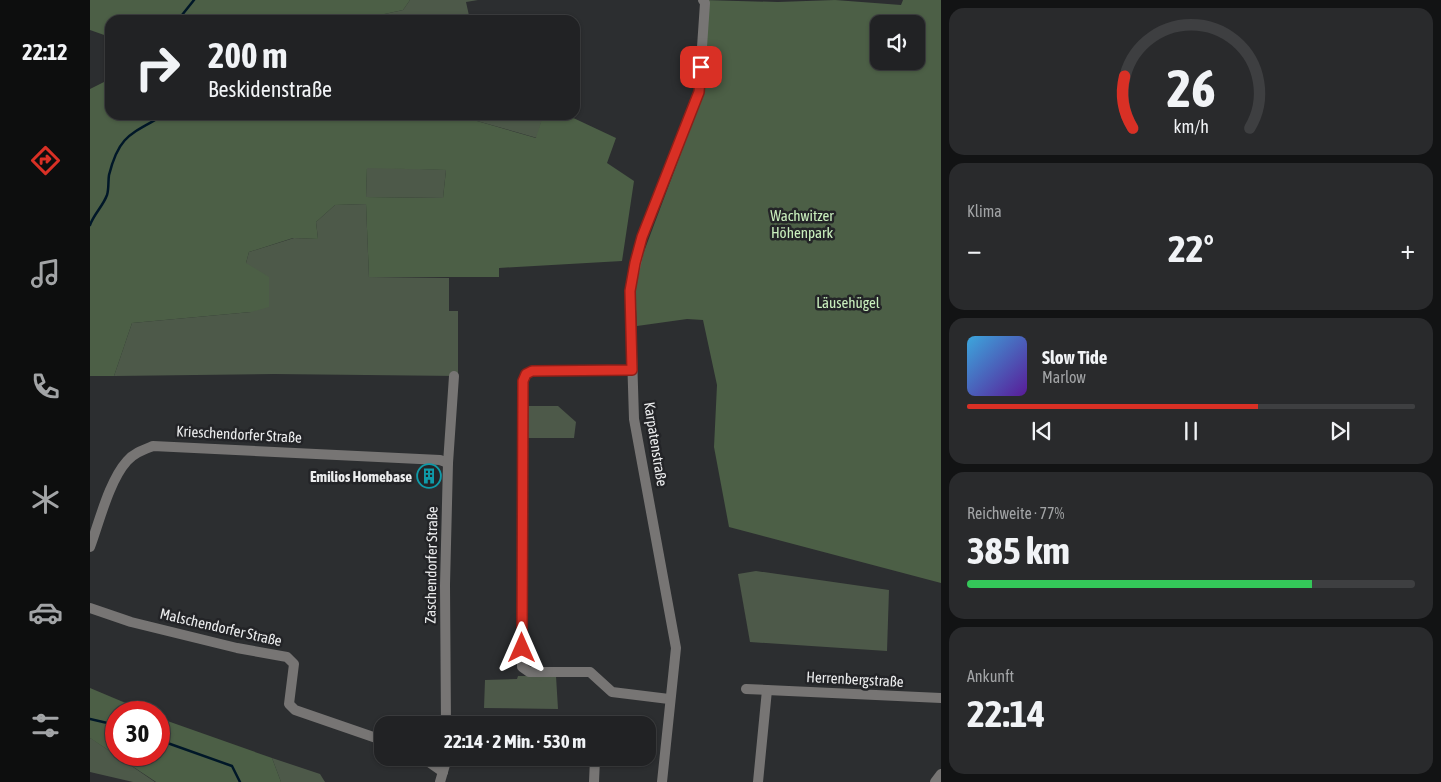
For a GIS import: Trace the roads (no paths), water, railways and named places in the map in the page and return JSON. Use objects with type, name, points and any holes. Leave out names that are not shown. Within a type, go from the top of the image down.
[{"type":"street","name":"Karpatenstraße","points":[[662,782],[669,700],[676,648],[675,634],[634,419],[630,291],[642,237],[699,92],[705,3],[703,0]]},
{"type":"street","points":[[632,370],[532,371],[526,374],[523,381],[522,667],[529,672],[590,672],[612,692],[669,700]]},
{"type":"street","name":"Zaschendorfer Straße","points":[[446,716],[445,584],[448,463],[454,376]]},
{"type":"street","name":"Krieschendorfer Straße","points":[[90,547],[118,474],[127,461],[139,451],[154,446],[440,460],[448,463]]},
{"type":"street","name":"Malschendorfer Straße","points":[[90,608],[131,622],[237,648],[287,657],[294,664],[289,704],[295,710],[374,737]]},
{"type":"street","name":"Herrenbergstraße","points":[[746,689],[941,698]]},
{"type":"street","points":[[758,782],[767,690]]},
{"type":"street","points":[[431,766],[441,777]]},
{"type":"street","points":[[594,782],[595,766]]},
{"type":"street","points":[[935,782],[941,774]]},
{"type":"waterway","points":[[182,15],[194,0]]},
{"type":"waterway","points":[[90,225],[107,195],[109,175],[117,151],[128,137],[155,120]]},
{"type":"waterway","points":[[90,719],[105,722]]},
{"type":"waterway","points":[[170,744],[232,766],[240,782]]},
{"type":"place","name":"Emilios Homebase","points":[[429,476]]},
{"type":"park label","name":"Wachwitzer Höhenpark","points":[[802,224]]},
{"type":"park label","name":"Läusehügel","points":[[848,302]]}]
